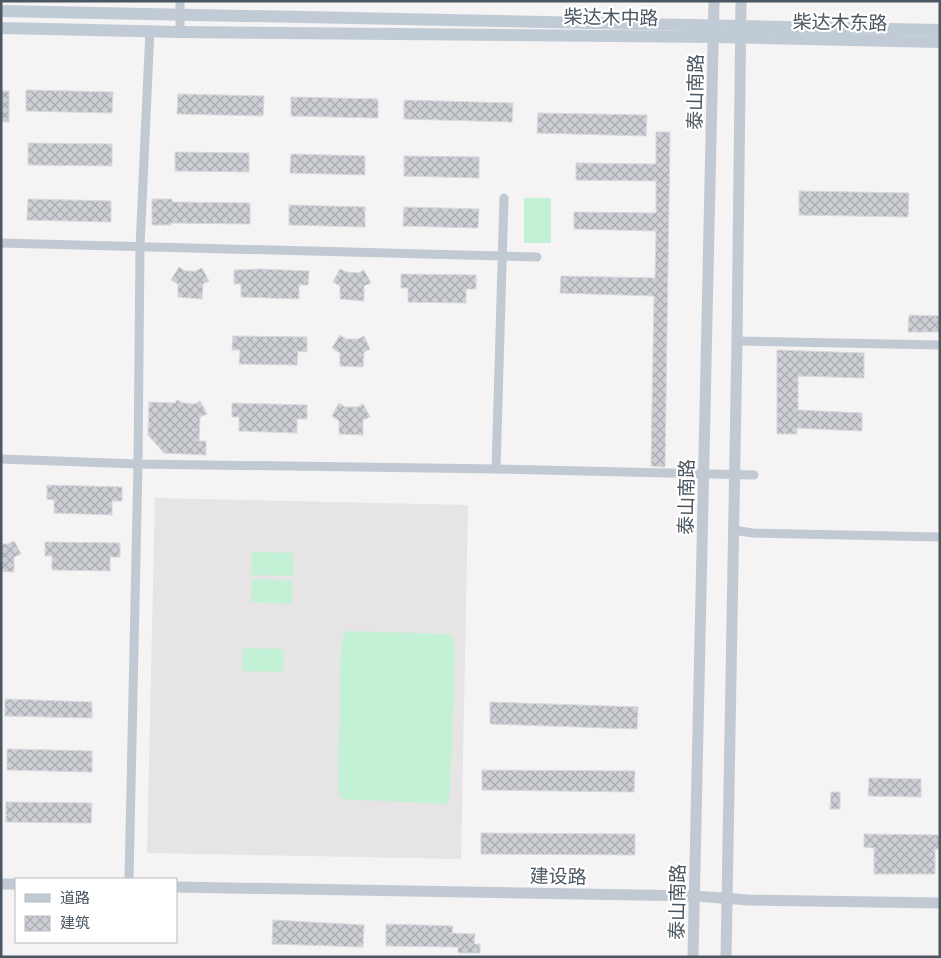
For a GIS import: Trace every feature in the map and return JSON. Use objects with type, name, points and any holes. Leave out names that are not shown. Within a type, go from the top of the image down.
[{"type":"main road","name":"柴达木中路","points":[[1,11],[180,8],[714,31],[740,39]]},
{"type":"main road","name":"柴达木中路","points":[[1,28],[180,32],[714,31],[740,26]]},
{"type":"main road","name":"柴达木东路","points":[[740,26],[940,30]]},
{"type":"main road","name":"柴达木东路","points":[[740,39],[940,42]]},
{"type":"street","name":"泰山南路","points":[[693,957],[714,1]]},
{"type":"street","points":[[726,957],[741,1]]},
{"type":"street","points":[[180,8],[180,32]]},
{"type":"street","points":[[129,878],[138,464],[140,246],[150,30]]},
{"type":"street","points":[[496,469],[504,198]]},
{"type":"street","points":[[1,243],[537,257]]},
{"type":"street","points":[[737,341],[940,345]]},
{"type":"street","points":[[1,459],[138,464],[754,475]]},
{"type":"street","points":[[733,530],[753,533],[940,537]]},
{"type":"street","points":[[1,884],[15,884]]},
{"type":"street","name":"建设路","points":[[178,887],[694,896],[940,903]]},
{"type":"shaded area","points":[[155,498],[468,505],[461,859],[147,853]]},
{"type":"green space","points":[[524,198],[551,198],[551,243],[524,243]]},
{"type":"green space","points":[[252,552],[293,553],[293,576],[251,575]]},
{"type":"green space","points":[[252,579],[293,581],[292,604],[251,602]]},
{"type":"green space","points":[[345,631],[451,634],[455,645],[450,795],[447,804],[341,799],[338,791],[341,645]]},
{"type":"green space","points":[[243,648],[284,649],[283,672],[242,671]]},
{"type":"building","points":[[26,90],[113,92],[112,113],[26,111]]},
{"type":"building","points":[[1,91],[9,91],[9,122],[1,122]]},
{"type":"building","points":[[178,94],[264,96],[263,116],[177,114]]},
{"type":"building","points":[[291,97],[378,99],[378,118],[291,116]]},
{"type":"building","points":[[404,100],[513,103],[512,122],[404,119]]},
{"type":"building","points":[[538,113],[647,115],[646,136],[537,133]]},
{"type":"building","points":[[656,132],[670,132],[665,467],[651,466],[654,296],[560,293],[561,276],[655,278],[656,231],[574,229],[574,212],[656,213],[656,181],[576,180],[576,163],[656,164]]},
{"type":"building","points":[[28,143],[112,144],[112,166],[28,165]]},
{"type":"building","points":[[175,152],[249,153],[249,172],[175,171]]},
{"type":"building","points":[[291,154],[365,156],[365,175],[290,173]]},
{"type":"building","points":[[404,156],[479,157],[479,178],[404,176]]},
{"type":"building","points":[[799,191],[909,193],[908,217],[799,215]]},
{"type":"building","points":[[28,199],[111,201],[111,222],[27,220]]},
{"type":"building","points":[[152,199],[172,199],[172,202],[250,203],[250,224],[171,223],[171,225],[152,225]]},
{"type":"building","points":[[289,205],[365,207],[365,227],[289,225]]},
{"type":"building","points":[[404,207],[479,209],[478,228],[403,226]]},
{"type":"building","points":[[179,267],[185,271],[196,271],[202,268],[209,281],[203,284],[202,299],[178,297],[178,284],[171,280]]},
{"type":"building","points":[[340,269],[346,272],[358,273],[364,270],[371,283],[364,286],[364,301],[340,299],[340,286],[333,282]]},
{"type":"building","points":[[234,270],[309,271],[308,285],[299,285],[299,299],[241,297],[241,284],[234,284]]},
{"type":"building","points":[[401,274],[476,275],[476,289],[466,289],[466,303],[408,302],[408,288],[401,288]]},
{"type":"building","points":[[909,315],[940,316],[940,332],[908,332]]},
{"type":"building","points":[[340,335],[346,339],[358,339],[364,336],[370,349],[364,352],[363,367],[340,366],[340,353],[332,348]]},
{"type":"building","points":[[233,336],[307,337],[307,352],[298,351],[297,365],[239,364],[240,350],[232,350]]},
{"type":"building","points":[[777,350],[864,353],[864,378],[798,376],[798,410],[862,413],[862,431],[797,428],[797,434],[777,434]]},
{"type":"building","points":[[177,400],[183,403],[195,404],[200,401],[207,414],[200,417],[199,441],[206,441],[206,455],[164,453],[148,435],[149,402],[175,403]]},
{"type":"building","points":[[232,403],[307,405],[307,419],[297,419],[297,433],[239,431],[239,417],[232,417]]},
{"type":"building","points":[[339,403],[345,407],[357,407],[363,404],[370,417],[363,420],[363,435],[339,434],[339,421],[332,416]]},
{"type":"building","points":[[47,485],[122,487],[122,501],[112,501],[112,515],[54,513],[54,500],[47,499]]},
{"type":"building","points":[[14,541],[21,554],[14,557],[14,572],[1,571],[1,544],[8,544]]},
{"type":"building","points":[[45,542],[120,543],[120,557],[110,557],[110,571],[52,570],[52,556],[45,556]]},
{"type":"building","points":[[5,699],[92,702],[92,718],[5,716]]},
{"type":"building","points":[[490,702],[638,707],[637,729],[490,724]]},
{"type":"building","points":[[7,749],[92,751],[92,772],[7,770]]},
{"type":"building","points":[[482,770],[635,771],[634,792],[482,790]]},
{"type":"building","points":[[869,778],[921,779],[921,797],[868,796]]},
{"type":"building","points":[[831,792],[840,792],[840,809],[830,809]]},
{"type":"building","points":[[6,802],[92,803],[91,823],[6,822]]},
{"type":"building","points":[[481,833],[635,834],[635,855],[481,854]]},
{"type":"building","points":[[864,834],[940,835],[940,849],[935,849],[935,874],[874,874],[874,848],[864,847]]},
{"type":"building","points":[[273,920],[364,925],[363,947],[272,944]]},
{"type":"building","points":[[386,924],[453,926],[452,933],[475,934],[474,944],[480,944],[480,953],[458,953],[458,947],[386,946]]}]
